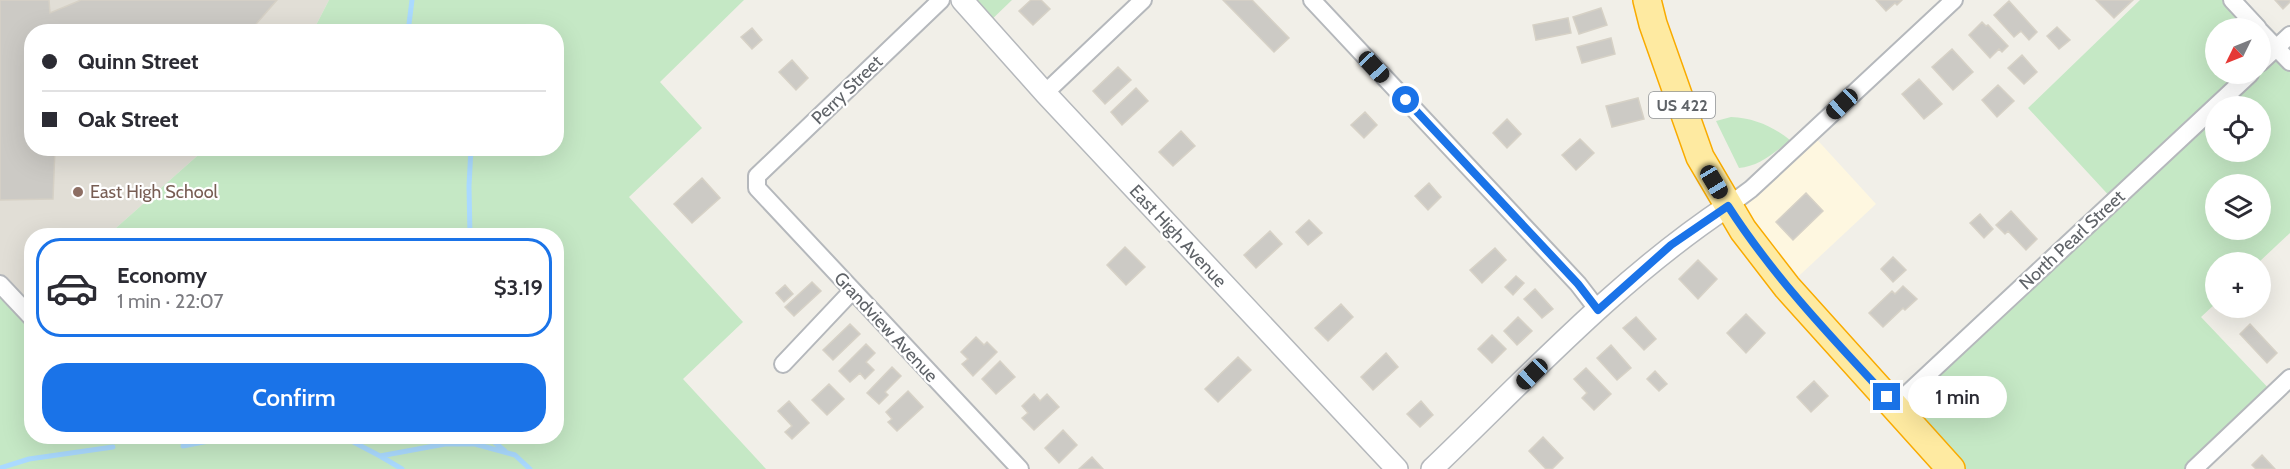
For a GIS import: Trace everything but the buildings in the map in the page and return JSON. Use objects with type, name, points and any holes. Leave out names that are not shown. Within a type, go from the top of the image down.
[{"type":"highway","name":"US 422","points":[[1647,0],[1653,24],[1700,157],[1728,206],[1765,260],[1787,287],[1894,406],[1940,465]]},
{"type":"street","name":"Perry Street","points":[[756,183],[758,176],[941,0]]},
{"type":"street","name":"East High Avenue","points":[[962,0],[1045,93],[1397,469]]},
{"type":"street","points":[[1045,93],[1143,0]]},
{"type":"street","points":[[1312,0],[1578,284],[1598,310]]},
{"type":"street","points":[[1432,469],[1598,310],[1671,245],[1751,189],[1954,0]]},
{"type":"street","points":[[2232,0],[2249,18]]},
{"type":"street","points":[[2271,53],[2290,35]]},
{"type":"street","points":[[2271,42],[2290,62]]},
{"type":"street","name":"North Pearl Street","points":[[1894,406],[2239,84]]},
{"type":"street","name":"Grandview Avenue","points":[[756,183],[762,194],[1020,469]]},
{"type":"street","points":[[0,284],[24,310]]},
{"type":"street","points":[[783,364],[852,291]]},
{"type":"street","points":[[2194,469],[2290,378]]},
{"type":"shaded area","name":"East High School","points":[[0,0],[329,0],[317,24],[24,24],[24,156],[197,156],[116,228],[24,228],[24,310],[0,284]]},
{"type":"shaded area","points":[[1811,133],[1876,204],[1787,287],[1728,206]]},
{"type":"green space","points":[[329,0],[744,0],[660,82],[702,128],[629,197],[743,322],[683,379],[766,469],[0,469],[0,284],[24,310],[24,444],[564,444],[564,228],[116,228],[197,156],[564,156],[564,24],[317,24]]},
{"type":"green space","points":[[962,0],[1012,0],[985,26]]},
{"type":"green space","points":[[2140,0],[2232,0],[2249,18],[2205,18],[2205,84],[2271,84],[2271,42],[2290,62],[2290,233],[2270,252],[2205,252],[2205,313],[2201,317],[2274,394],[2194,469],[1951,469],[1894,406],[2114,201],[2028,108]]},
{"type":"green space","points":[[1731,117],[1762,124],[1790,140],[1760,162],[1739,168],[1716,121]]},
{"type":"waterway","points":[[409,24],[412,0]]},
{"type":"waterway","points":[[470,228],[471,156]]},
{"type":"waterway","points":[[183,446],[193,444]]},
{"type":"waterway","points":[[357,444],[380,456],[445,444]]},
{"type":"waterway","points":[[445,444],[475,444]]},
{"type":"waterway","points":[[475,444],[515,455],[530,469]]},
{"type":"waterway","points":[[497,444],[505,451]]},
{"type":"waterway","points":[[0,468],[29,459],[113,447]]},
{"type":"waterway","points":[[380,456],[402,469]]},
{"type":"place","name":"East High School","points":[[78,192]]},
{"type":"route","points":[[1406,100],[1578,284],[1598,310],[1671,245],[1728,206],[1743,230],[1787,287],[1887,397]]}]
